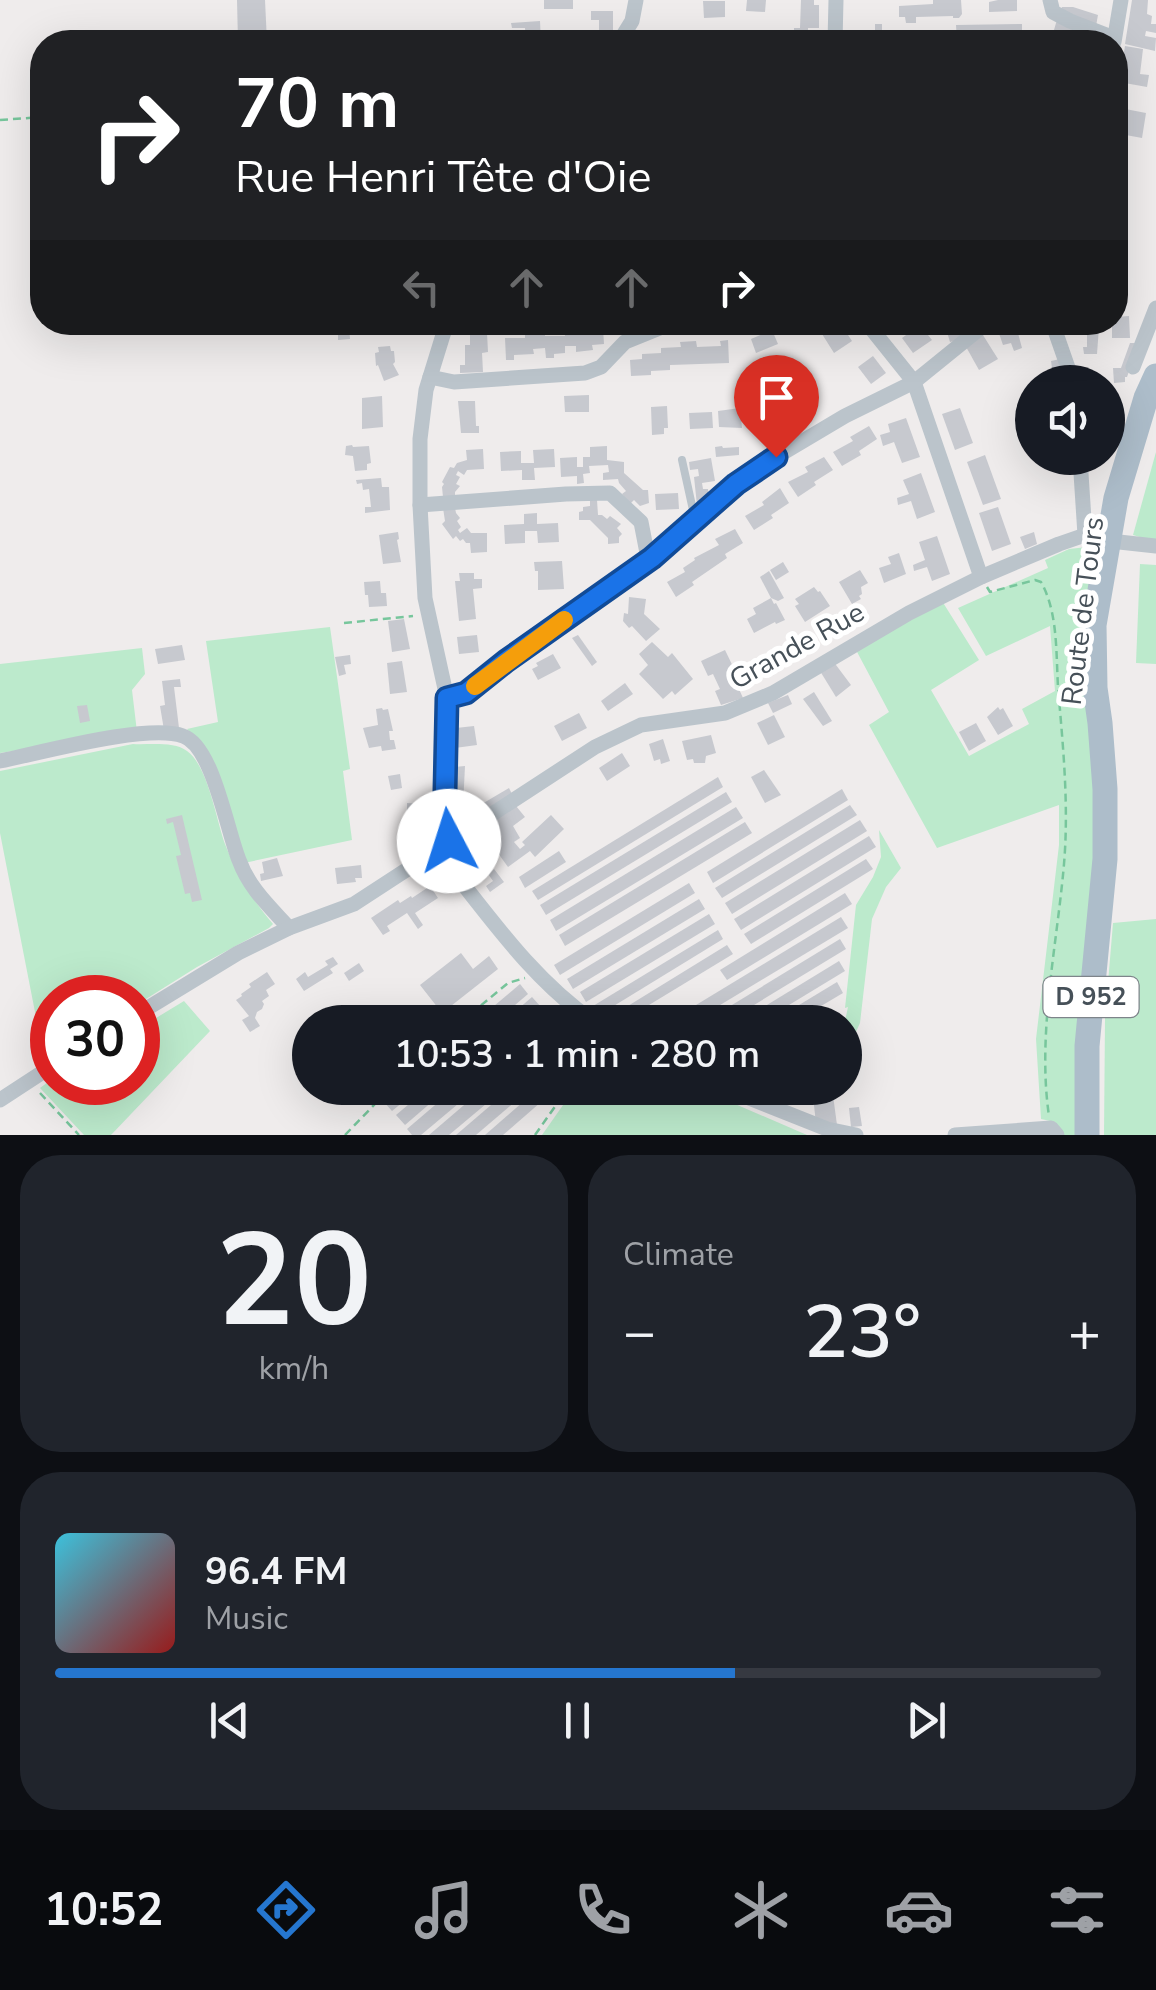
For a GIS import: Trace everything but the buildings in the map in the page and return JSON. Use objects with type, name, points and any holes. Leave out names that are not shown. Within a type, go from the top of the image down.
[{"type":"main road","name":"Route de Tours","points":[[1087,1135],[1086,1046],[1104,859],[1100,723],[1107,626],[1104,539],[1146,398],[1144,372]]},
{"type":"main road","name":"Route de Tours","points":[[1104,539],[1156,390]]},
{"type":"street","points":[[626,30],[636,0]]},
{"type":"street","points":[[835,30],[836,0]]},
{"type":"street","points":[[1050,0],[1053,12],[1090,30]]},
{"type":"street","points":[[1116,30],[1122,0]]},
{"type":"street","points":[[1144,372],[1156,308]]},
{"type":"street","points":[[442,335],[426,390],[420,439],[420,505],[425,598],[447,698],[443,845],[503,936],[573,1005]]},
{"type":"street","points":[[430,377],[454,382],[585,373],[602,367],[625,342],[643,335]]},
{"type":"street","points":[[876,335],[914,382],[982,578]]},
{"type":"street","points":[[447,698],[466,693],[652,558],[736,484],[845,416],[914,382],[972,335]]},
{"type":"street","points":[[1057,335],[1067,365]]},
{"type":"street","points":[[1085,475],[1104,539],[1156,546]]},
{"type":"street","points":[[420,505],[610,493],[641,522],[652,558]]},
{"type":"street","name":"Grande Rue","points":[[160,1000],[238,952],[354,904],[621,733],[641,725],[724,713],[760,699],[909,613],[982,578],[1104,539]]},
{"type":"street","points":[[0,761],[131,734],[164,732],[187,736],[204,756],[214,779],[239,862],[259,896],[290,928]]},
{"type":"street","points":[[0,1100],[29,1081]]},
{"type":"street","points":[[767,1105],[827,1129],[856,1135]]},
{"type":"street","points":[[954,1135],[1054,1132]]},
{"type":"lane","points":[[682,460],[692,510],[698,518]]},
{"type":"path","points":[[0,120],[30,118]]},
{"type":"path","points":[[982,578],[990,592],[1035,580],[1041,582],[1048,593],[1054,627],[1066,790],[1064,860],[1044,1054],[1054,1132]]},
{"type":"path","points":[[344,623],[430,614]]},
{"type":"path","points":[[482,1005],[508,983],[536,971]]},
{"type":"path","points":[[29,1081],[79,1135]]},
{"type":"path","points":[[346,1135],[374,1105]]},
{"type":"path","points":[[536,1135],[556,1105]]},
{"type":"green space","points":[[1156,452],[1156,541],[1153,541],[1133,535]]},
{"type":"green space","points":[[1087,547],[1094,553],[1097,837],[1078,1135],[1062,1135],[1055,1122],[1041,1119],[1036,1039],[1059,845],[1059,805],[937,848],[869,725],[889,712],[856,650],[942,601],[979,660],[931,690],[969,756],[1029,724],[1022,709],[1055,691],[1050,626],[986,656],[958,608],[1048,568],[1045,560],[1069,549]]},
{"type":"green space","points":[[1140,564],[1156,565],[1156,664],[1136,663]]},
{"type":"green space","points":[[330,627],[350,769],[343,771],[352,840],[244,863],[209,753],[187,729],[218,722],[206,641]]},
{"type":"green space","points":[[142,648],[145,674],[132,690],[137,732],[0,753],[0,664]]},
{"type":"green space","points":[[133,744],[161,744],[187,751],[206,780],[234,865],[273,924],[160,990],[160,975],[30,975],[30,986],[0,833],[0,771]]},
{"type":"green space","points":[[879,830],[901,868],[886,887],[872,919],[862,1006],[845,1005],[856,905],[881,857]]},
{"type":"green space","points":[[1156,919],[1156,1135],[1104,1135],[1105,1019],[1113,923]]},
{"type":"green space","points":[[184,1001],[210,1031],[160,1084],[160,1016]]},
{"type":"green space","points":[[56,1105],[140,1105],[111,1135],[84,1135]]},
{"type":"green space","points":[[563,1105],[737,1105],[807,1135],[542,1135]]},
{"type":"slow traffic","points":[[475,686],[564,620]]},
{"type":"route","points":[[449,841],[445,791],[447,698],[466,693],[652,558],[736,484],[776,457]]}]
